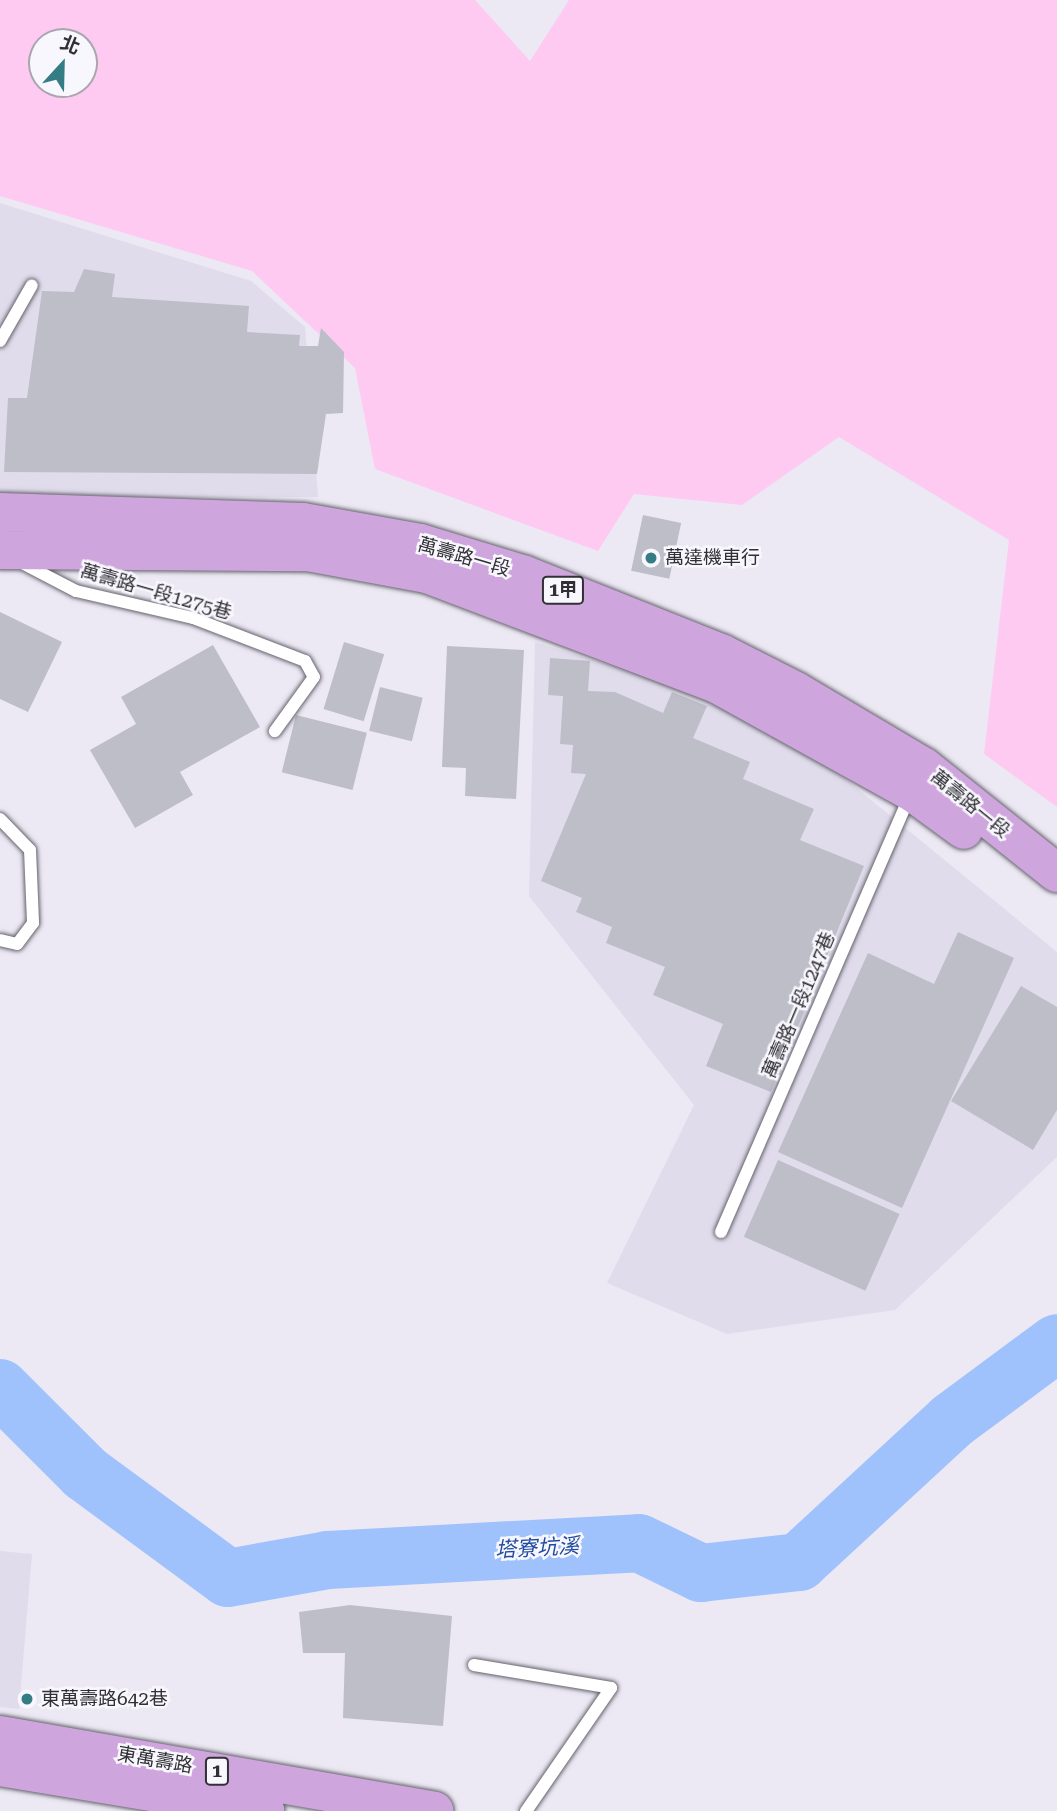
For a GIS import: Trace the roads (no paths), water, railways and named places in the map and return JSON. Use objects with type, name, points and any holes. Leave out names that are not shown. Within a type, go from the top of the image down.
[{"type":"main road","name":"萬壽路一段","points":[[0,512],[303,522],[420,543],[524,575],[721,653],[796,691],[924,767],[1057,873]]},
{"type":"main road","name":"萬壽路一段","points":[[0,551],[307,552],[427,574],[717,684],[912,792],[1057,902]]},
{"type":"main road","name":"東萬壽路","points":[[0,1735],[247,1801]]},
{"type":"main road","name":"東萬壽路","points":[[0,1767],[247,1801],[434,1811]]},
{"type":"lane","points":[[0,341],[32,285]]},
{"type":"lane","name":"萬壽路一段1275巷","points":[[0,551],[76,591],[193,618],[305,661],[314,677],[275,731]]},
{"type":"lane","name":"萬壽路一段1247巷","points":[[721,1232],[912,792]]},
{"type":"lane","points":[[0,819],[30,850],[33,923],[17,944],[0,940]]},
{"type":"lane","points":[[474,1665],[611,1688],[526,1811]]},
{"type":"waterway","name":"塔寮坑溪","points":[[0,1388],[85,1473],[228,1578],[328,1560],[639,1543],[701,1573],[799,1562],[953,1420],[1057,1343]]},
{"type":"place","name":"萬達機車行","points":[[651,558]]},
{"type":"place","name":"東萬壽路642巷","points":[[27,1699]]}]
